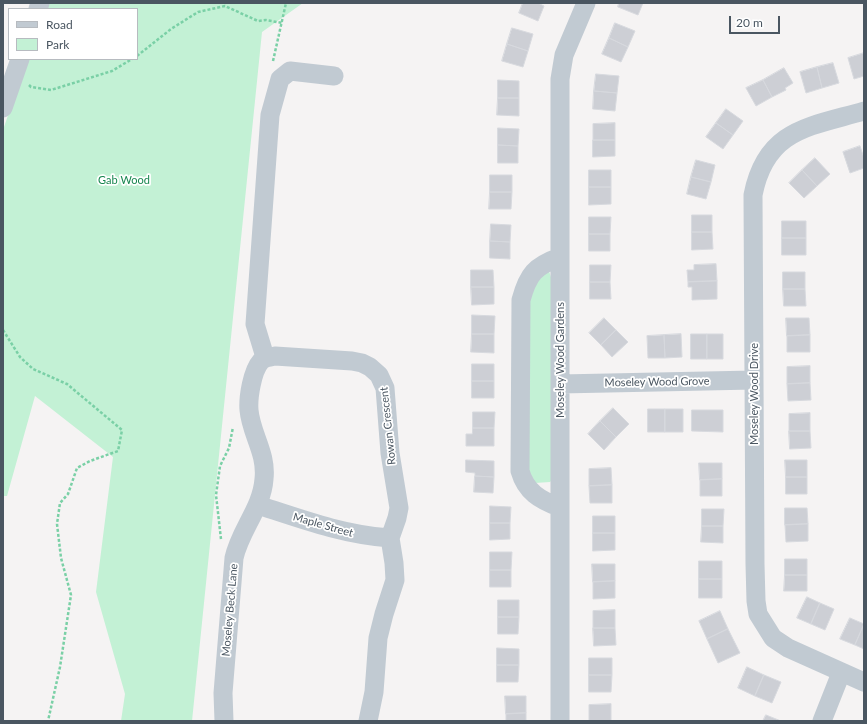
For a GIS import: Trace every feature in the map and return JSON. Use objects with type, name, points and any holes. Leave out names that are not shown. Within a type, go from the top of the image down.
[{"type":"street","name":"Moseley Wood Gardens","points":[[560,721],[560,79],[564,55],[586,3]]},
{"type":"street","points":[[3,108],[18,66]]},
{"type":"street","points":[[258,505],[264,478],[263,456],[249,411],[250,393],[255,374],[260,361],[265,357],[255,324],[270,114],[280,79],[290,71],[334,76]]},
{"type":"street","name":"Moseley Wood Drive","points":[[864,111],[804,128],[788,136],[775,147],[763,162],[756,178],[753,194],[755,564],[756,601],[758,614],[773,638],[788,648],[864,682]]},
{"type":"street","points":[[559,508],[543,501],[526,485],[520,471],[520,455],[521,300],[528,279],[535,270],[545,263],[560,257]]},
{"type":"street","name":"Rowan Crescent","points":[[265,357],[275,356],[352,361],[366,365],[379,375],[386,388],[390,453],[399,508],[390,538],[395,580],[378,638],[374,692],[368,721]]},
{"type":"street","name":"Moseley Wood Grove","points":[[560,384],[754,380]]},
{"type":"street","name":"Maple Street","points":[[258,505],[294,517],[357,534],[390,538]]},
{"type":"street","name":"Moseley Beck Lane","points":[[224,721],[222,693],[234,558],[240,539],[258,505]]},
{"type":"street","points":[[822,721],[841,673]]},
{"type":"path","points":[[138,55],[171,29],[198,12],[225,6],[258,21],[266,20],[282,23]]},
{"type":"path","points":[[18,66],[31,86],[51,90],[112,71],[130,60]]},
{"type":"path","points":[[3,330],[20,357],[33,369],[66,384],[122,430],[118,451],[90,461],[77,468],[68,494],[60,503],[57,524],[61,558],[71,595],[60,667],[48,721]]},
{"type":"green space","name":"Gab Wood","points":[[47,3],[303,3],[262,32],[192,721],[121,721],[125,694],[96,592],[113,457],[35,396],[7,496],[3,496],[3,130],[27,60],[138,60],[138,8],[45,8]]},
{"type":"green space","points":[[549,271],[551,277],[552,480],[550,482],[535,483],[529,471],[527,296],[532,282]]},
{"type":"building","points":[[523,3],[538,3],[544,6],[538,21],[519,13]]},
{"type":"building","points":[[619,3],[643,3],[638,15],[618,7]]},
{"type":"building","points":[[615,23],[635,31],[628,47],[609,38]]},
{"type":"building","points":[[512,28],[533,34],[528,51],[507,44]]},
{"type":"building","points":[[609,38],[628,47],[621,62],[602,54]]},
{"type":"building","points":[[507,44],[528,51],[523,67],[502,61]]},
{"type":"building","points":[[864,53],[864,76],[854,79],[848,58]]},
{"type":"building","points":[[833,63],[839,83],[822,88],[817,67]]},
{"type":"building","points":[[817,67],[822,88],[806,93],[800,72]]},
{"type":"building","points":[[784,68],[793,83],[785,88],[786,90],[772,97],[763,80]]},
{"type":"building","points":[[596,74],[619,76],[617,93],[594,91]]},
{"type":"building","points":[[498,80],[519,81],[519,98],[498,98]]},
{"type":"building","points":[[763,80],[772,97],[756,106],[746,88]]},
{"type":"building","points":[[594,91],[617,93],[615,111],[593,109]]},
{"type":"building","points":[[498,98],[519,98],[519,116],[497,115]]},
{"type":"building","points":[[726,109],[743,121],[733,135],[716,123]]},
{"type":"building","points":[[615,123],[615,140],[593,140],[593,124]]},
{"type":"building","points":[[716,123],[733,135],[723,149],[706,137]]},
{"type":"building","points":[[498,128],[519,129],[518,146],[498,145]]},
{"type":"building","points":[[593,140],[615,140],[615,156],[593,157]]},
{"type":"building","points":[[498,145],[518,146],[518,163],[498,163]]},
{"type":"building","points":[[860,146],[864,158],[864,168],[850,173],[843,152]]},
{"type":"building","points":[[815,158],[830,174],[817,186],[802,170]]},
{"type":"building","points":[[696,160],[715,165],[711,182],[691,177]]},
{"type":"building","points":[[589,170],[611,170],[611,187],[589,187]]},
{"type":"building","points":[[802,170],[817,186],[804,198],[789,183]]},
{"type":"building","points":[[490,175],[512,175],[512,192],[490,192]]},
{"type":"building","points":[[691,177],[711,182],[706,199],[687,194]]},
{"type":"building","points":[[589,187],[611,187],[611,204],[589,205]]},
{"type":"building","points":[[490,192],[512,192],[511,209],[489,209]]},
{"type":"building","points":[[692,215],[712,215],[712,232],[692,232]]},
{"type":"building","points":[[589,217],[611,217],[610,234],[589,234]]},
{"type":"building","points":[[782,221],[806,221],[806,238],[782,238]]},
{"type":"building","points":[[491,224],[511,225],[510,242],[490,241]]},
{"type":"building","points":[[692,232],[712,232],[713,249],[692,250]]},
{"type":"building","points":[[589,234],[610,234],[610,251],[589,251]]},
{"type":"building","points":[[782,238],[806,238],[806,255],[782,255]]},
{"type":"building","points":[[490,241],[510,242],[510,259],[490,258]]},
{"type":"building","points":[[716,264],[717,281],[688,282],[687,270],[694,270],[694,265]]},
{"type":"building","points":[[590,265],[611,265],[610,282],[590,282]]},
{"type":"building","points":[[471,270],[493,270],[494,287],[471,287]]},
{"type":"building","points":[[783,272],[805,272],[805,289],[783,289]]},
{"type":"building","points":[[717,281],[717,299],[692,300],[692,287],[688,287],[688,282]]},
{"type":"building","points":[[590,282],[610,282],[611,299],[590,299]]},
{"type":"building","points":[[471,287],[494,287],[494,304],[472,305]]},
{"type":"building","points":[[783,289],[805,289],[806,306],[784,306]]},
{"type":"building","points":[[472,315],[495,316],[494,334],[472,334]]},
{"type":"building","points":[[604,318],[616,330],[601,345],[589,333]]},
{"type":"building","points":[[786,318],[809,318],[810,335],[787,336]]},
{"type":"building","points":[[616,330],[628,342],[612,357],[601,345]]},
{"type":"building","points":[[472,334],[494,334],[494,353],[471,352]]},
{"type":"building","points":[[681,334],[682,357],[665,358],[664,335]]},
{"type":"building","points":[[691,334],[707,334],[707,359],[691,359]]},
{"type":"building","points":[[707,334],[723,334],[723,359],[707,359]]},
{"type":"building","points":[[664,335],[665,358],[648,358],[647,336]]},
{"type":"building","points":[[810,335],[810,352],[787,352],[787,336]]},
{"type":"building","points":[[472,364],[494,364],[494,381],[472,381]]},
{"type":"building","points":[[810,366],[810,383],[787,384],[787,367]]},
{"type":"building","points":[[472,381],[494,381],[494,398],[472,398]]},
{"type":"building","points":[[810,383],[811,400],[788,401],[787,384]]},
{"type":"building","points":[[613,408],[629,424],[616,437],[600,421]]},
{"type":"building","points":[[648,409],[665,409],[665,432],[648,432]]},
{"type":"building","points":[[665,409],[683,409],[683,432],[665,432]]},
{"type":"building","points":[[692,410],[723,410],[723,432],[692,431]]},
{"type":"building","points":[[473,412],[495,412],[494,428],[473,428]]},
{"type":"building","points":[[810,413],[810,431],[789,431],[789,414]]},
{"type":"building","points":[[600,421],[616,437],[604,450],[588,434]]},
{"type":"building","points":[[473,428],[494,428],[494,446],[466,446],[466,434],[472,434]]},
{"type":"building","points":[[789,431],[810,431],[811,448],[790,449]]},
{"type":"building","points":[[466,460],[494,461],[494,477],[475,476],[475,473],[466,472]]},
{"type":"building","points":[[785,460],[807,460],[807,477],[786,477]]},
{"type":"building","points":[[699,463],[722,463],[722,479],[700,480]]},
{"type":"building","points":[[611,468],[612,485],[589,486],[589,469]]},
{"type":"building","points":[[475,476],[494,477],[493,493],[474,492]]},
{"type":"building","points":[[786,477],[807,477],[807,494],[786,494]]},
{"type":"building","points":[[722,479],[722,496],[700,496],[700,480]]},
{"type":"building","points":[[612,485],[612,503],[590,503],[589,486]]},
{"type":"building","points":[[490,506],[511,507],[510,523],[490,523]]},
{"type":"building","points":[[785,508],[807,508],[808,524],[785,525]]},
{"type":"building","points":[[702,509],[724,509],[723,526],[702,526]]},
{"type":"building","points":[[593,516],[615,516],[615,533],[593,533]]},
{"type":"building","points":[[490,523],[510,523],[510,539],[490,540]]},
{"type":"building","points":[[808,524],[808,541],[786,542],[785,525]]},
{"type":"building","points":[[702,526],[723,526],[723,543],[701,542]]},
{"type":"building","points":[[593,533],[615,533],[615,550],[593,551]]},
{"type":"building","points":[[490,552],[512,552],[511,570],[490,570]]},
{"type":"building","points":[[785,559],[807,559],[807,575],[785,575]]},
{"type":"building","points":[[699,561],[722,561],[722,579],[699,579]]},
{"type":"building","points":[[592,564],[615,564],[615,581],[593,582]]},
{"type":"building","points":[[490,570],[511,570],[511,587],[490,587]]},
{"type":"building","points":[[785,575],[807,575],[807,591],[784,591]]},
{"type":"building","points":[[699,579],[722,579],[722,598],[699,598]]},
{"type":"building","points":[[615,581],[615,598],[593,599],[593,582]]},
{"type":"building","points":[[807,597],[820,603],[811,624],[797,618]]},
{"type":"building","points":[[498,600],[519,600],[519,617],[498,617]]},
{"type":"building","points":[[820,603],[834,609],[825,630],[811,624]]},
{"type":"building","points":[[615,610],[615,628],[593,628],[593,611]]},
{"type":"building","points":[[720,611],[728,629],[707,639],[699,621]]},
{"type":"building","points":[[498,617],[519,617],[518,634],[498,634]]},
{"type":"building","points":[[850,618],[864,624],[855,645],[840,639]]},
{"type":"building","points":[[864,624],[864,649],[855,645]]},
{"type":"building","points":[[593,628],[615,628],[616,645],[594,646]]},
{"type":"building","points":[[728,629],[740,653],[718,663],[707,639]]},
{"type":"building","points":[[497,648],[519,649],[519,665],[497,665]]},
{"type":"building","points":[[589,658],[612,658],[612,675],[589,675]]},
{"type":"building","points":[[497,665],[519,665],[518,682],[497,682]]},
{"type":"building","points":[[747,667],[764,675],[755,696],[738,688]]},
{"type":"building","points":[[589,675],[612,675],[611,692],[589,692]]},
{"type":"building","points":[[764,675],[781,682],[772,703],[755,696]]},
{"type":"building","points":[[505,696],[526,696],[526,713],[506,714]]},
{"type":"building","points":[[611,704],[611,721],[589,721],[589,705]]},
{"type":"building","points":[[526,713],[526,721],[506,721],[506,714]]},
{"type":"building","points":[[766,715],[781,721],[763,721]]}]
